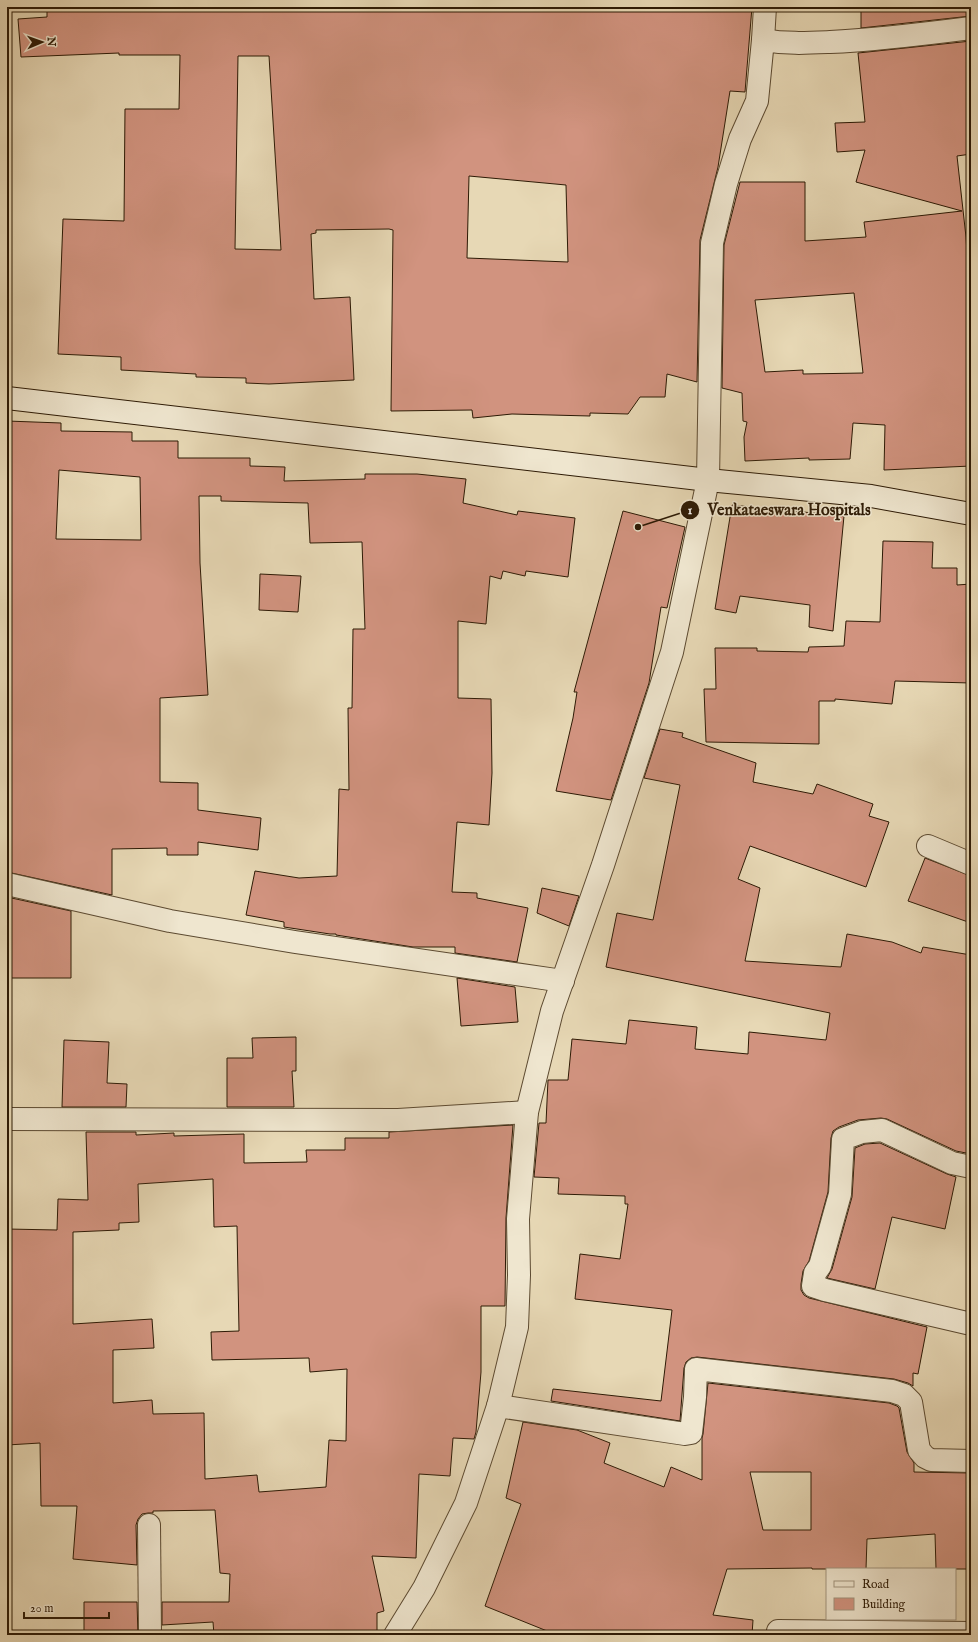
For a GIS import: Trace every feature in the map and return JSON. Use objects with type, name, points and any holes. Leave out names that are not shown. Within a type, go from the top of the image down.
[{"type":"street","points":[[395,1635],[424,1588],[466,1503],[498,1406],[516,1327],[520,1275],[518,1218],[527,1112],[552,1011],[603,865],[672,652],[708,480],[712,243],[726,184],[740,139],[757,101],[765,7]]},
{"type":"street","points":[[762,40],[783,44],[846,41],[971,28]]},
{"type":"street","points":[[7,398],[708,480],[871,496],[971,514]]},
{"type":"street","points":[[928,846],[971,864]]},
{"type":"street","points":[[7,884],[178,922],[295,942],[563,981]]},
{"type":"street","points":[[7,1119],[398,1120],[527,1112]]},
{"type":"street","points":[[971,1167],[952,1163],[882,1130],[862,1132],[843,1139],[840,1194],[820,1266],[815,1273],[813,1286],[971,1324]]},
{"type":"street","points":[[498,1406],[685,1434],[691,1433],[696,1369],[892,1391],[904,1395],[911,1402],[919,1450],[925,1457],[931,1460],[971,1461]]},
{"type":"street","points":[[149,1525],[150,1635]]},
{"type":"street","points":[[778,1631],[971,1633]]},
{"type":"building","points":[[47,7],[752,7],[745,92],[730,91],[718,167],[700,240],[697,382],[667,374],[665,397],[640,397],[628,414],[590,413],[590,416],[512,414],[473,418],[472,410],[391,411],[393,230],[389,229],[316,230],[316,233],[311,234],[314,299],[350,297],[354,380],[269,384],[246,383],[246,378],[196,377],[196,374],[121,370],[121,357],[58,354],[63,219],[124,221],[125,109],[179,109],[180,55],[119,55],[119,53],[21,57],[18,19],[47,17]],"holes":[[[238,56],[269,56],[281,250],[235,249]],[[469,176],[566,185],[568,262],[467,258]]]},
{"type":"building","points":[[861,7],[971,7],[971,16],[861,28]]},
{"type":"building","points":[[971,41],[971,154],[957,156],[966,237],[971,317],[971,466],[884,470],[885,425],[853,423],[850,459],[809,460],[809,458],[745,461],[744,437],[747,422],[743,421],[742,393],[722,388],[724,245],[740,182],[805,182],[805,241],[866,237],[864,222],[962,211],[856,182],[865,150],[837,152],[835,123],[865,122],[858,53]],"holes":[[[854,293],[863,373],[803,374],[803,370],[765,372],[755,300]]]},
{"type":"building","points":[[7,421],[61,423],[61,431],[132,432],[132,441],[178,441],[178,458],[250,458],[250,466],[285,467],[284,481],[365,479],[365,474],[417,474],[466,479],[463,503],[517,515],[518,511],[575,518],[568,577],[526,571],[525,576],[503,571],[501,579],[490,576],[486,624],[458,621],[458,698],[491,699],[492,773],[489,825],[457,822],[452,892],[477,893],[477,898],[528,908],[517,962],[455,953],[455,947],[413,947],[284,927],[284,922],[246,915],[255,871],[299,878],[337,876],[339,789],[349,790],[348,708],[352,708],[353,629],[365,629],[362,542],[310,543],[308,503],[221,501],[221,496],[199,496],[200,563],[208,695],[160,698],[160,782],[198,783],[198,810],[261,818],[258,850],[198,842],[198,855],[167,855],[167,848],[112,849],[112,895],[7,872]],"holes":[[[59,470],[140,477],[141,540],[56,539]]]},
{"type":"building","points":[[732,505],[844,516],[833,631],[809,627],[810,605],[740,596],[736,613],[715,609]]},
{"type":"building","points":[[623,511],[685,527],[667,608],[661,607],[649,683],[611,800],[556,791],[573,718],[577,692],[574,692]]},
{"type":"building","points":[[883,541],[933,542],[932,568],[957,568],[957,585],[971,584],[971,683],[895,681],[892,704],[835,699],[835,701],[819,701],[819,744],[706,742],[704,689],[716,689],[715,648],[757,648],[757,651],[808,652],[809,647],[844,646],[846,621],[880,622]]},
{"type":"building","points":[[260,574],[301,576],[298,612],[259,610]]},
{"type":"building","points":[[660,729],[683,733],[682,737],[756,763],[753,782],[813,794],[817,784],[873,804],[869,816],[889,822],[866,887],[750,846],[738,879],[760,888],[745,961],[841,967],[847,934],[892,942],[921,953],[923,947],[971,955],[971,1154],[956,1151],[887,1119],[881,1118],[858,1120],[839,1127],[833,1131],[831,1138],[828,1192],[809,1261],[803,1271],[801,1284],[801,1290],[804,1295],[809,1298],[927,1327],[918,1374],[913,1373],[913,1386],[894,1379],[697,1357],[691,1358],[686,1362],[684,1368],[680,1421],[551,1401],[553,1389],[661,1401],[672,1310],[575,1299],[580,1254],[620,1259],[628,1204],[625,1204],[625,1196],[558,1194],[559,1178],[534,1177],[539,1123],[546,1123],[548,1080],[568,1080],[572,1039],[626,1044],[629,1020],[697,1027],[695,1049],[748,1054],[749,1032],[826,1040],[830,1013],[606,967],[617,913],[653,920],[680,785],[644,778]]},
{"type":"building","points":[[925,858],[971,876],[971,923],[908,901]]},
{"type":"building","points":[[542,888],[579,896],[569,926],[537,913]]},
{"type":"building","points":[[7,897],[71,911],[71,978],[7,978]]},
{"type":"building","points":[[457,978],[515,987],[518,1022],[461,1026]]},
{"type":"building","points":[[296,1037],[296,1071],[292,1071],[294,1107],[227,1107],[227,1058],[253,1058],[252,1038]]},
{"type":"building","points":[[64,1040],[109,1042],[107,1083],[127,1084],[126,1107],[62,1107]]},
{"type":"building","points":[[513,1125],[506,1218],[505,1306],[481,1306],[481,1372],[476,1432],[474,1439],[453,1438],[450,1476],[419,1474],[416,1558],[372,1556],[384,1611],[377,1613],[377,1635],[214,1635],[213,1622],[162,1625],[162,1602],[229,1602],[230,1574],[220,1573],[215,1510],[153,1511],[153,1513],[142,1514],[136,1525],[137,1565],[73,1559],[77,1506],[41,1506],[40,1443],[7,1445],[7,1229],[57,1230],[58,1199],[88,1200],[86,1132],[136,1132],[136,1135],[174,1133],[174,1136],[244,1134],[244,1163],[307,1162],[306,1150],[345,1150],[345,1138],[389,1138],[389,1132]],"holes":[[[213,1179],[214,1227],[237,1226],[239,1331],[211,1332],[212,1360],[309,1358],[310,1372],[347,1369],[346,1441],[329,1440],[326,1487],[259,1492],[257,1475],[205,1479],[204,1413],[153,1414],[152,1400],[113,1403],[113,1350],[154,1348],[152,1319],[73,1324],[73,1232],[119,1230],[119,1223],[139,1222],[138,1184]]]},
{"type":"building","points":[[880,1143],[956,1177],[945,1229],[892,1217],[875,1289],[827,1278],[832,1269],[852,1197],[855,1148],[865,1144]]},
{"type":"building","points":[[708,1383],[889,1403],[897,1406],[899,1408],[907,1452],[914,1463],[914,1472],[971,1473],[971,1569],[936,1568],[935,1534],[867,1539],[866,1568],[727,1569],[713,1615],[753,1620],[752,1635],[557,1635],[485,1606],[521,1504],[506,1498],[523,1422],[577,1430],[610,1443],[604,1463],[664,1487],[671,1467],[702,1480],[702,1438]],"holes":[[[750,1472],[811,1472],[811,1530],[763,1530]]]},
{"type":"building","points":[[84,1602],[137,1602],[138,1635],[84,1635]]},
{"type":"place","name":"Venkataeswara Hospitals","points":[[638,527]]}]
